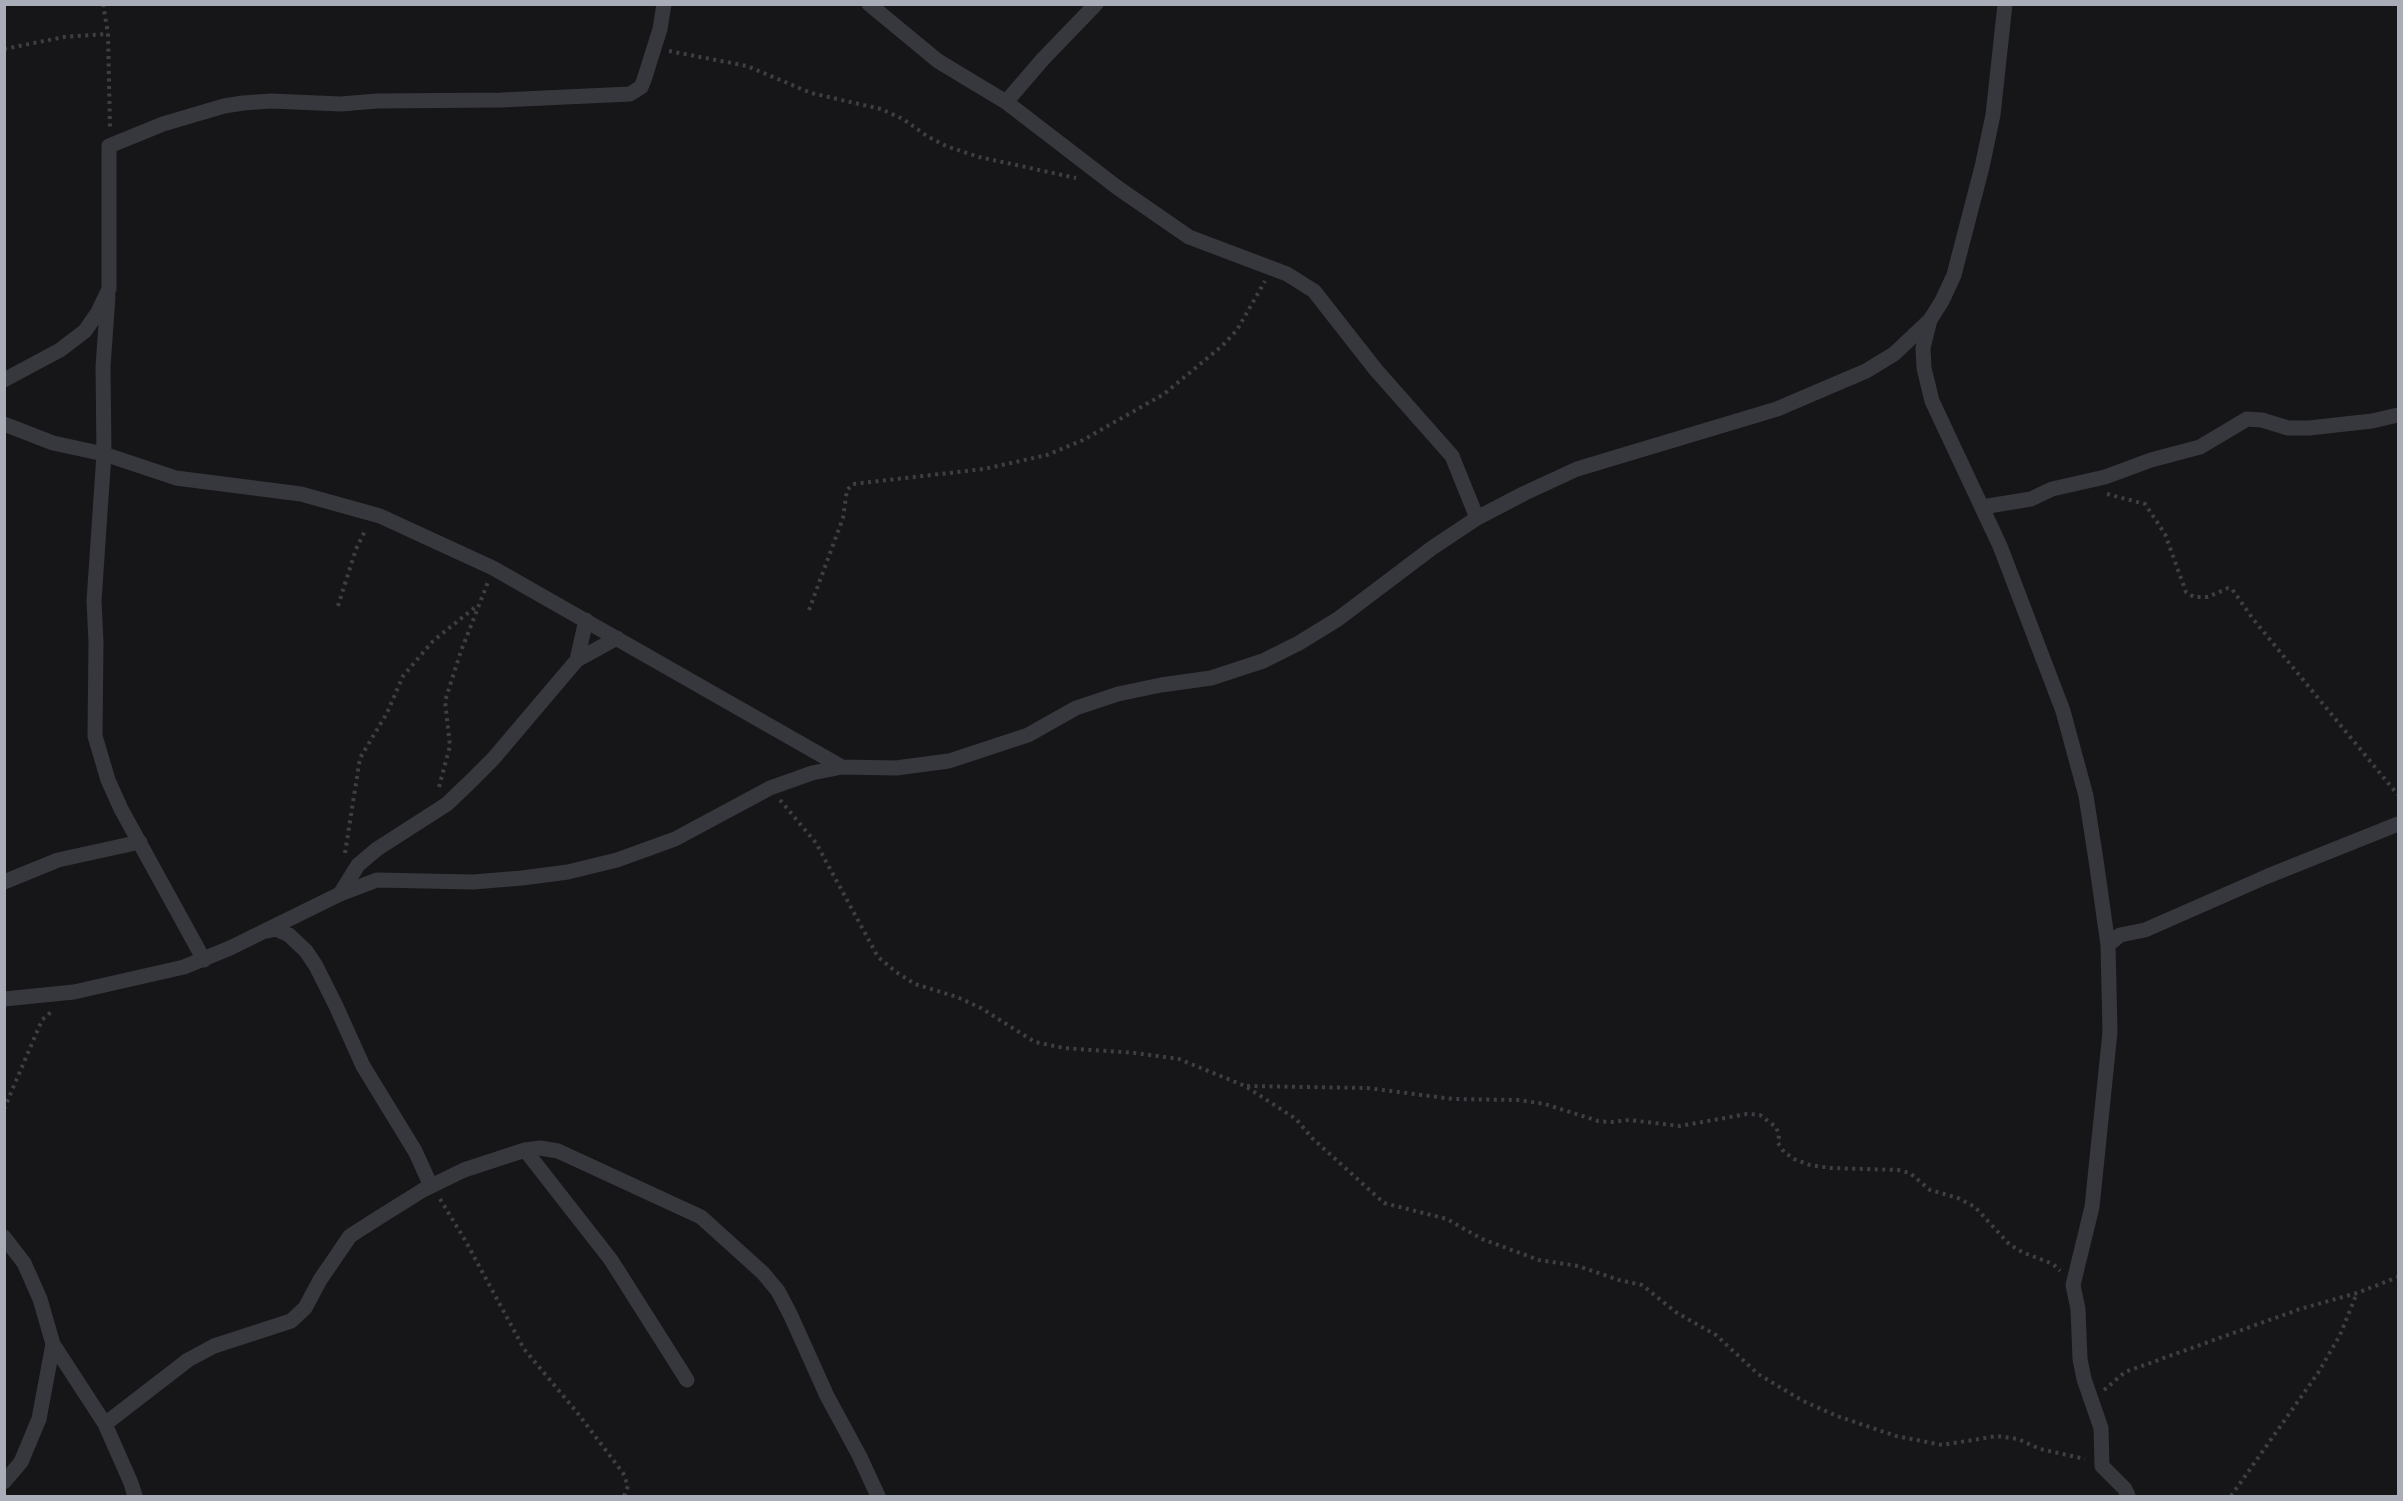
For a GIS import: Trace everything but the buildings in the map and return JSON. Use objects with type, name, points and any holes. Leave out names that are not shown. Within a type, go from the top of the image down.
[{"type":"street","points":[[204,960],[108,780],[95,736],[94,601],[104,454],[103,367],[109,289],[109,146],[181,118],[243,103],[271,101],[341,104],[630,94],[641,87],[654,48],[664,4]]},
{"type":"street","points":[[869,4],[938,61],[1006,102],[1118,188],[1189,237],[1300,280],[1314,291],[1369,362],[1452,456],[1478,518]]},
{"type":"street","points":[[1006,102],[1043,59],[1096,4]]},
{"type":"street","points":[[4,999],[74,992],[184,967],[267,931],[340,894],[377,880],[482,881],[522,878],[617,860],[675,839],[770,788],[812,773],[842,767],[896,768],[949,760],[1028,735],[1076,708],[1118,694],[1211,678],[1263,661],[1299,643],[1338,619],[1432,548],[1478,518],[1577,469],[1777,409],[1866,371],[1894,354],[1930,320],[1942,301],[1954,274],[1993,115],[2005,4]]},
{"type":"street","points":[[4,380],[60,350],[85,331],[98,312],[109,289]]},
{"type":"street","points":[[1930,320],[1923,348],[1924,368],[1932,401],[1982,507],[2022,600],[2063,711],[2086,796],[2108,945],[2110,1032],[2092,1207],[2073,1285],[2078,1309],[2080,1359],[2101,1428],[2102,1466],[2125,1489],[2128,1497]]},
{"type":"street","points":[[1982,507],[2031,499],[2052,489],[2105,477],[2151,460],[2200,447],[2247,419],[2262,420],[2288,428],[2309,428],[2372,421],[2398,415]]},
{"type":"street","points":[[4,424],[53,442],[104,454],[176,478],[301,494],[380,516],[493,568],[842,767]]},
{"type":"street","points":[[577,660],[586,620]]},
{"type":"street","points":[[340,894],[358,865],[377,849],[447,804],[494,759],[577,660],[617,638]]},
{"type":"street","points":[[2108,945],[2120,935],[2145,930],[2268,876],[2398,824]]},
{"type":"street","points":[[4,882],[58,860],[141,842]]},
{"type":"street","points":[[267,931],[276,929],[289,935],[306,951],[316,966],[363,1066],[415,1151],[431,1186]]},
{"type":"street","points":[[105,1424],[188,1360],[214,1346],[291,1321],[305,1308],[320,1280],[350,1236],[431,1186],[464,1170],[525,1150],[540,1148],[558,1151],[701,1217],[750,1260],[783,1299],[827,1396],[859,1455],[878,1497]]},
{"type":"street","points":[[525,1150],[611,1260],[687,1380]]},
{"type":"street","points":[[4,1237],[24,1263],[40,1299],[53,1344],[105,1424],[135,1497]]},
{"type":"street","points":[[4,1482],[21,1462],[39,1419],[53,1344]]},
{"type":"path","points":[[103,4],[108,34],[109,146]]},
{"type":"path","points":[[4,49],[63,37],[108,34]]},
{"type":"path","points":[[654,48],[747,66],[811,93],[881,109],[903,119],[946,146],[979,157],[1084,180]]},
{"type":"path","points":[[810,610],[843,518],[847,490],[853,484],[984,469],[1047,455],[1083,440],[1164,394],[1222,346],[1237,330],[1272,270]]},
{"type":"path","points":[[2087,480],[2103,492],[2145,504],[2165,534],[2186,592],[2194,597],[2208,597],[2228,588],[2232,589],[2253,619],[2398,795]]},
{"type":"path","points":[[338,606],[360,538],[367,527],[380,516]]},
{"type":"path","points":[[439,789],[450,746],[445,701],[493,568]]},
{"type":"path","points":[[344,860],[360,758],[387,713],[403,676],[416,658],[433,641],[478,605]]},
{"type":"path","points":[[770,788],[816,843],[878,957],[915,984],[957,996],[981,1008],[1035,1042],[1064,1048],[1179,1059],[1245,1086],[1296,1119],[1312,1138],[1384,1203],[1447,1218],[1482,1239],[1539,1260],[1578,1266],[1642,1285],[1677,1313],[1716,1335],[1758,1374],[1803,1401],[1837,1416],[1896,1436],[1942,1445],[1989,1437],[2018,1439],[2040,1449],[2079,1456],[2102,1466]]},
{"type":"path","points":[[4,1109],[42,1020],[74,992]]},
{"type":"path","points":[[1245,1086],[1367,1088],[1453,1099],[1518,1100],[1545,1104],[1598,1121],[1629,1120],[1680,1126],[1760,1114],[1776,1127],[1779,1135],[1778,1143],[1784,1152],[1794,1159],[1810,1165],[1830,1168],[1898,1170],[1910,1173],[1930,1190],[1958,1198],[1975,1207],[2009,1244],[2022,1252],[2053,1264],[2073,1285]]},
{"type":"path","points":[[431,1186],[465,1240],[524,1349],[624,1473],[628,1486],[624,1497]]},
{"type":"path","points":[[2092,1401],[2125,1372],[2300,1309],[2357,1293],[2398,1276]]},
{"type":"path","points":[[2231,1497],[2318,1373],[2340,1335],[2357,1293]]}]
